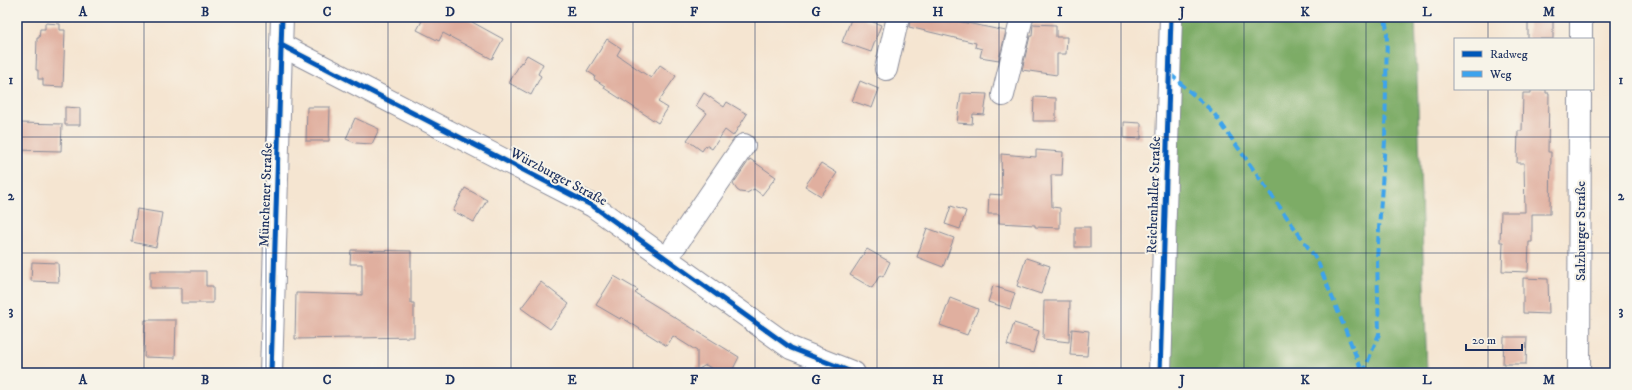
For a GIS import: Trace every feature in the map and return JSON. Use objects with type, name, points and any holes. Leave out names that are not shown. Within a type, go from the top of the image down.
[{"type":"street","name":"Münchener Straße","points":[[272,373],[282,17]]},
{"type":"street","points":[[886,69],[898,17]]},
{"type":"street","points":[[1003,95],[1022,17]]},
{"type":"street","name":"Reichenhaller Straße","points":[[1160,373],[1171,17]]},
{"type":"street","points":[[1581,17],[1581,38]]},
{"type":"street","name":"Würzburger Straße","points":[[281,45],[593,206],[791,348],[854,373]]},
{"type":"street","name":"Salzburger Straße","points":[[1579,373],[1580,90]]},
{"type":"street","points":[[675,246],[744,144]]},
{"type":"green space","points":[[1167,17],[1415,17],[1427,373],[1157,373]]},
{"type":"building","points":[[414,17],[463,17],[503,39],[492,59],[443,33],[439,41],[417,30],[422,21]]},
{"type":"building","points":[[852,17],[860,17],[881,25],[871,52],[842,42]]},
{"type":"building","points":[[910,17],[958,17],[957,21],[1006,31],[999,60],[980,57],[982,49],[975,47],[976,43],[909,27]]},
{"type":"building","points":[[1528,17],[1553,17],[1553,38],[1528,38]]},
{"type":"building","points":[[45,23],[60,24],[60,30],[65,30],[63,87],[43,86],[43,79],[38,79],[38,70],[36,70],[37,38],[39,38],[40,29],[45,29]]},
{"type":"building","points":[[1033,24],[1056,25],[1056,37],[1067,37],[1066,54],[1057,54],[1057,75],[1022,70],[1030,36],[1032,36]]},
{"type":"building","points":[[607,39],[621,48],[617,55],[651,78],[660,65],[676,76],[658,102],[668,108],[658,123],[604,88],[605,86],[594,79],[595,76],[587,71]]},
{"type":"building","points":[[527,55],[543,64],[538,74],[541,76],[531,95],[509,83],[521,62],[522,63]]},
{"type":"building","points":[[860,81],[879,89],[872,108],[852,101]]},
{"type":"building","points":[[1531,90],[1546,90],[1546,93],[1549,93],[1548,152],[1551,152],[1550,214],[1532,214],[1532,242],[1529,242],[1528,272],[1502,271],[1503,242],[1500,242],[1501,212],[1525,212],[1524,163],[1517,163],[1518,131],[1522,131],[1523,93],[1531,93]]},
{"type":"building","points":[[704,93],[724,107],[727,102],[747,114],[733,136],[725,130],[712,149],[706,145],[702,151],[687,140],[707,113],[696,106]]},
{"type":"building","points":[[961,93],[987,94],[984,115],[973,114],[972,124],[957,123]]},
{"type":"building","points":[[1034,97],[1056,98],[1056,121],[1033,121]]},
{"type":"building","points":[[65,107],[80,108],[80,125],[65,125]]},
{"type":"building","points":[[307,107],[330,107],[329,141],[306,141]]},
{"type":"building","points":[[355,118],[379,129],[372,144],[356,143],[346,139]]},
{"type":"building","points":[[1124,122],[1141,123],[1141,139],[1124,138]]},
{"type":"building","points":[[18,123],[62,124],[61,151],[17,150]]},
{"type":"building","points":[[1036,150],[1063,152],[1062,175],[1051,175],[1052,207],[1060,208],[1060,228],[999,223],[999,214],[988,214],[989,194],[1002,195],[1001,154],[1036,157]]},
{"type":"building","points":[[750,159],[776,177],[762,195],[754,189],[747,193],[740,192],[733,184]]},
{"type":"building","points":[[821,163],[837,173],[821,196],[805,186]]},
{"type":"building","points":[[465,188],[487,200],[474,222],[453,211]]},
{"type":"building","points":[[951,206],[966,211],[960,229],[945,224]]},
{"type":"building","points":[[137,209],[162,213],[156,247],[132,242]]},
{"type":"building","points":[[1075,227],[1090,227],[1090,247],[1075,247]]},
{"type":"building","points":[[927,228],[954,238],[943,267],[917,257]]},
{"type":"building","points":[[867,249],[890,262],[883,277],[880,275],[872,288],[850,275]]},
{"type":"building","points":[[351,250],[411,251],[411,303],[414,303],[414,337],[295,339],[296,293],[362,295],[362,264],[350,264]]},
{"type":"building","points":[[1026,258],[1050,266],[1041,294],[1017,286]]},
{"type":"building","points":[[32,262],[58,263],[59,282],[31,281]]},
{"type":"building","points":[[150,271],[206,271],[206,286],[213,286],[213,303],[181,303],[181,288],[150,288]]},
{"type":"building","points":[[614,276],[638,290],[635,293],[739,357],[731,373],[719,373],[706,365],[697,370],[697,351],[673,336],[667,346],[621,317],[620,319],[596,305]]},
{"type":"building","points":[[1523,278],[1548,279],[1549,314],[1523,313]]},
{"type":"building","points":[[541,282],[569,304],[550,329],[521,308]]},
{"type":"building","points":[[993,286],[1015,293],[1010,309],[988,302]]},
{"type":"building","points":[[950,298],[978,309],[967,335],[940,325]]},
{"type":"building","points":[[1044,301],[1070,301],[1069,342],[1043,339]]},
{"type":"building","points":[[145,320],[176,320],[175,358],[144,357]]},
{"type":"building","points":[[1014,323],[1039,331],[1033,353],[1007,345]]},
{"type":"building","points":[[1072,329],[1089,331],[1087,356],[1070,355]]},
{"type":"building","points":[[1504,337],[1527,337],[1526,364],[1503,364]]},
{"type":"marked path","points":[[1363,373],[1379,334],[1377,258],[1385,141],[1387,31],[1385,17]]},
{"type":"marked path","points":[[1170,74],[1213,112],[1317,260],[1363,373]]},
{"type":"cycle path","points":[[271,373],[282,17]]},
{"type":"cycle path","points":[[1160,373],[1171,17]]},
{"type":"cycle path","points":[[281,45],[593,206],[791,348],[854,373]]}]
